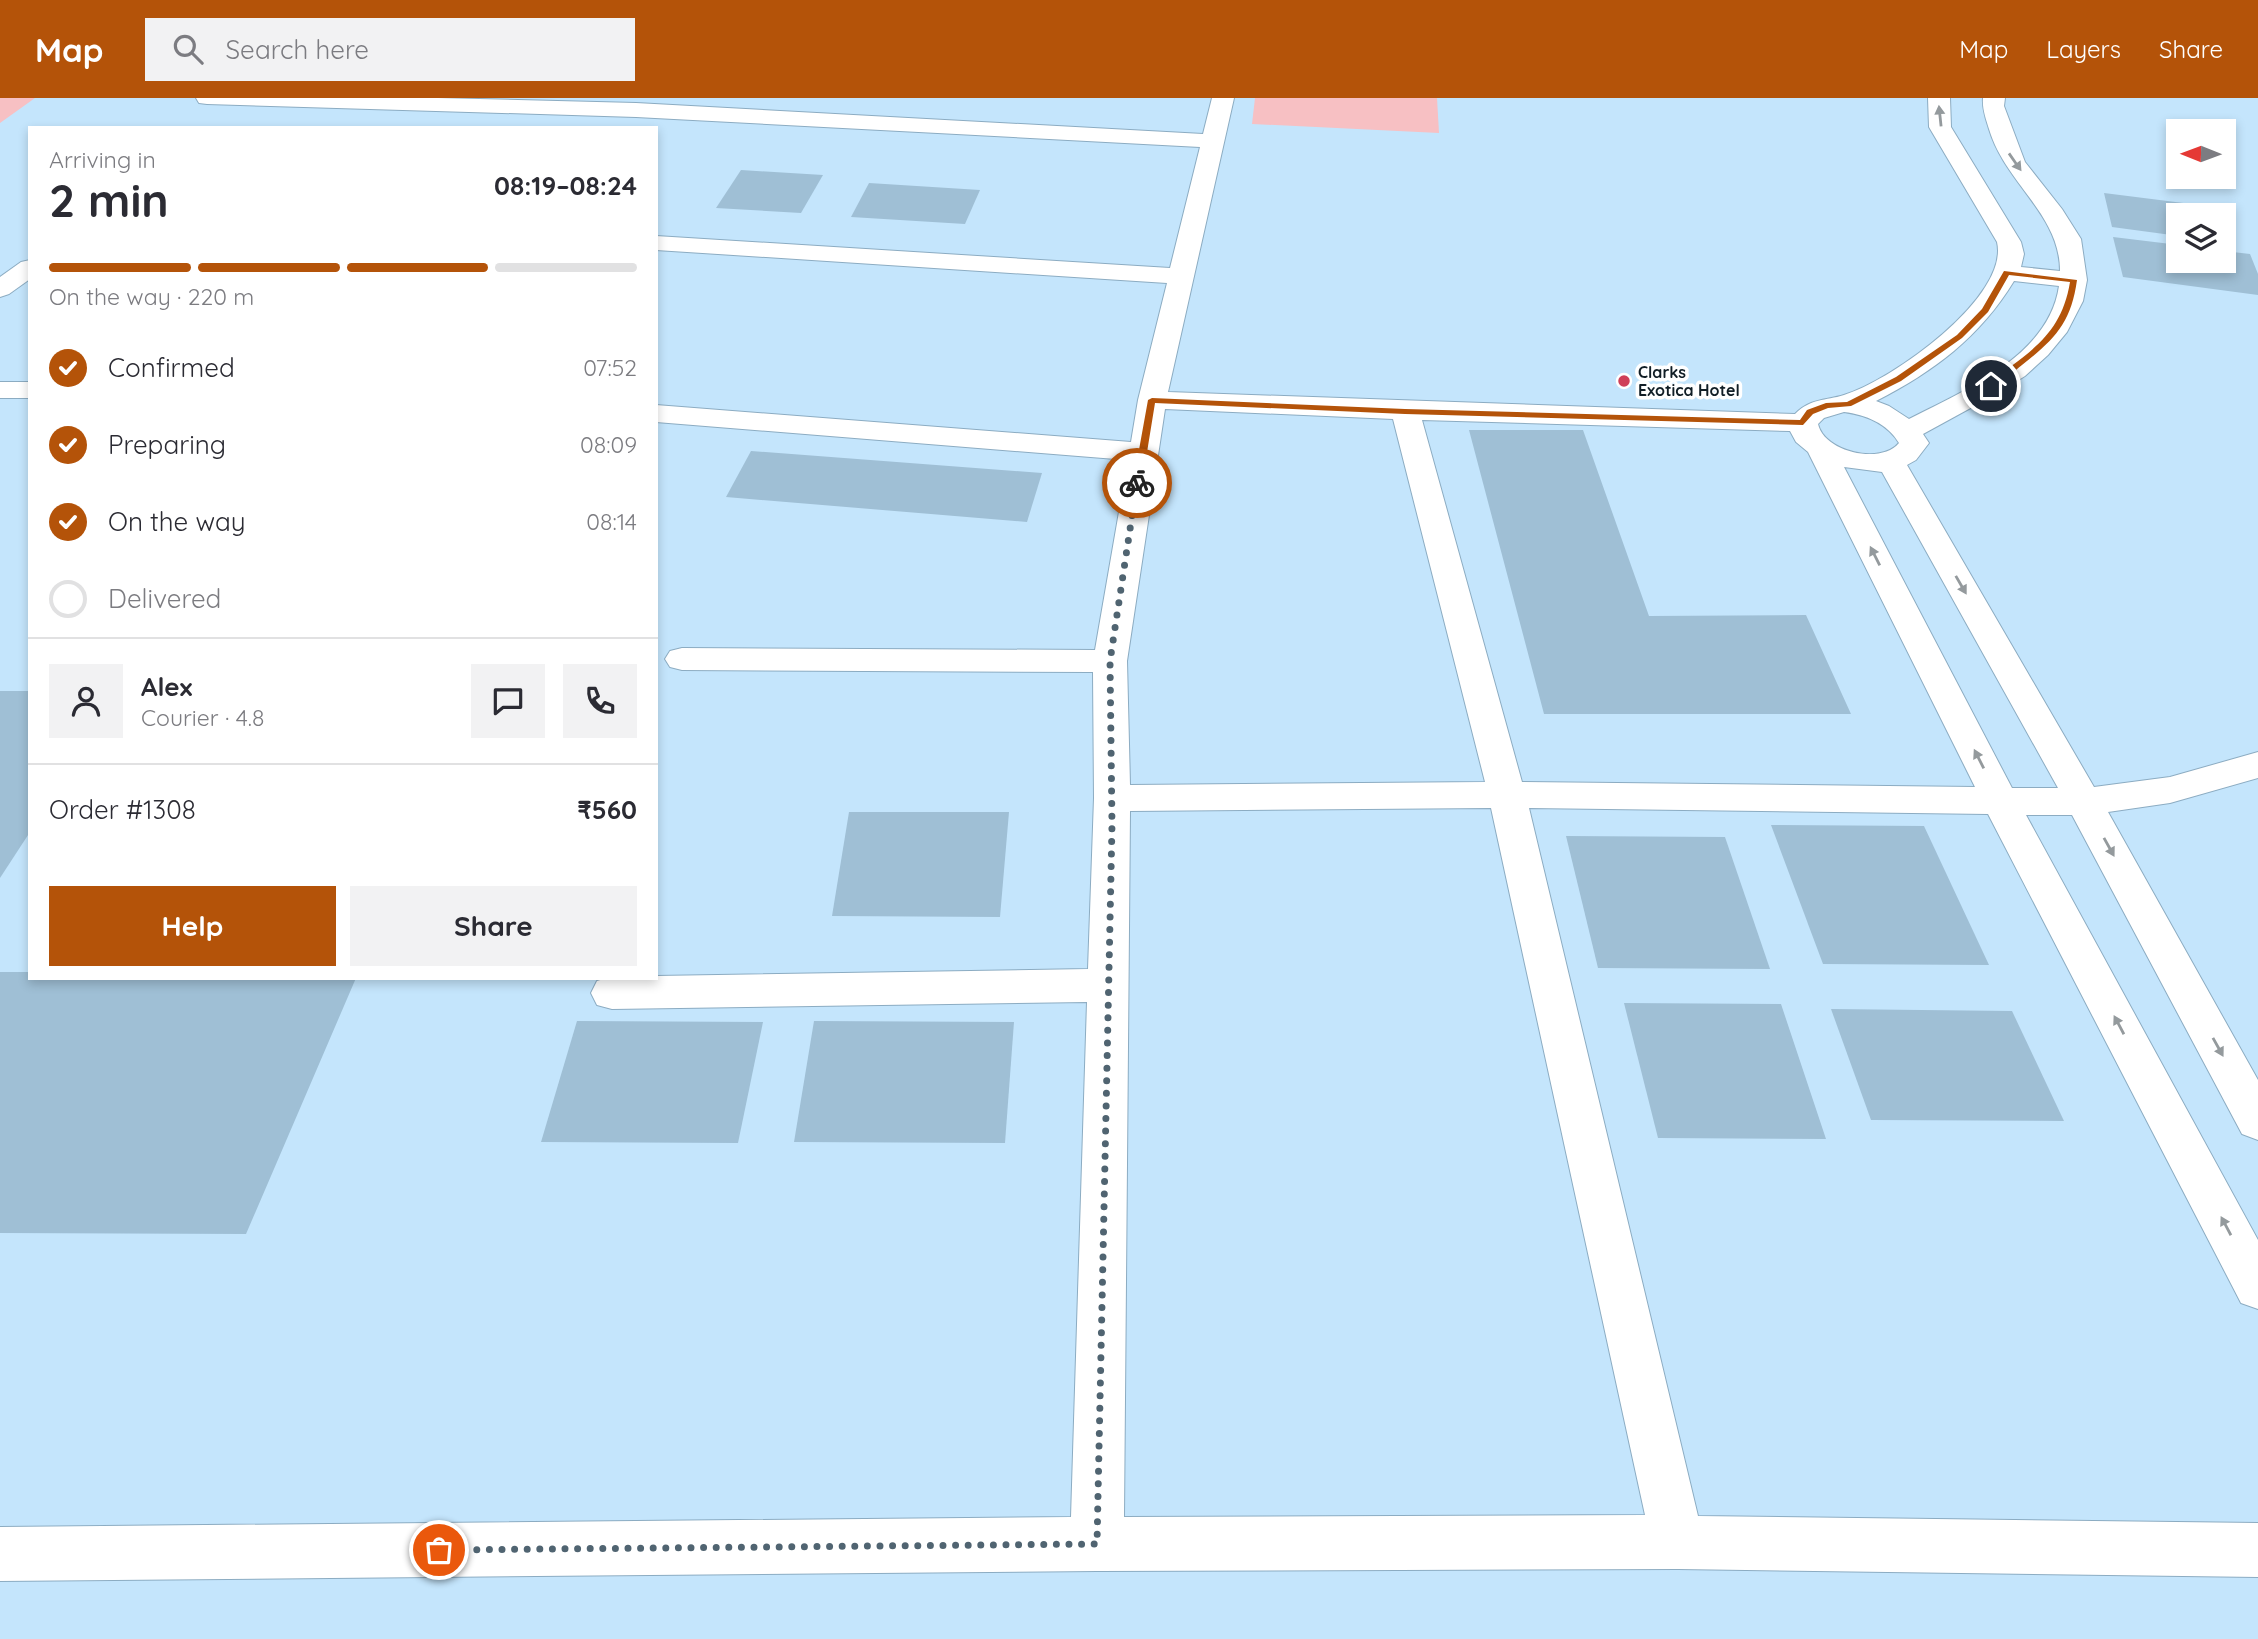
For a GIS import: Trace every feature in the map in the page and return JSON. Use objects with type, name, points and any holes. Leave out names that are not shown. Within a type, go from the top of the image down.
[{"type":"street","points":[[207,98],[635,112],[1212,141]]},
{"type":"street","points":[[1097,1544],[1112,798],[1110,661],[1152,400],[1223,98]]},
{"type":"street","points":[[1939,98],[1940,127],[2010,262]]},
{"type":"street","points":[[1909,430],[2003,378],[2045,342],[2063,321],[2070,303],[2073,269],[2069,239],[2009,154],[1993,106],[1994,98]]},
{"type":"street","points":[[226,121],[254,100]]},
{"type":"street","points":[[658,243],[1180,276]]},
{"type":"street","points":[[2010,262],[2073,269]]},
{"type":"street","points":[[1849,404],[1899,379],[1960,336],[1985,310],[2010,262]]},
{"type":"street","points":[[0,289],[28,268]]},
{"type":"street","points":[[0,390],[28,390]]},
{"type":"street","points":[[1152,400],[1405,411],[1812,435],[1855,461],[1891,462],[1907,455],[1914,443],[1909,430],[1894,418],[1873,409],[1849,404],[1826,405],[1810,412],[1812,435],[2000,801],[2258,1287]]},
{"type":"street","points":[[1405,411],[1507,795],[1678,1542]]},
{"type":"street","points":[[658,413],[1142,452]]},
{"type":"street","points":[[1891,462],[2084,802],[2258,1121]]},
{"type":"street","points":[[682,659],[1110,661]]},
{"type":"street","points":[[1112,798],[1507,795],[2084,802],[2170,790],[2258,765]]},
{"type":"street","points":[[612,993],[1109,985]]},
{"type":"street","points":[[0,1554],[1097,1544],[1678,1542],[2258,1550]]},
{"type":"shaded area","points":[[0,98],[35,98],[0,123]]},
{"type":"shaded area","points":[[1255,98],[1437,98],[1439,133],[1252,124]]},
{"type":"building","points":[[741,170],[823,175],[801,213],[716,208]]},
{"type":"building","points":[[869,183],[980,190],[965,224],[851,217]]},
{"type":"building","points":[[2104,193],[2183,203],[2166,203],[2166,234],[2112,227]]},
{"type":"building","points":[[2113,237],[2166,243],[2166,273],[2236,273],[2236,252],[2250,254],[2258,274],[2258,295],[2123,277]]},
{"type":"building","points":[[1469,430],[1583,430],[1649,616],[1806,615],[1851,714],[1544,714]]},
{"type":"building","points":[[751,451],[1042,473],[1027,522],[726,497]]},
{"type":"building","points":[[0,691],[28,691],[28,835],[0,878]]},
{"type":"building","points":[[849,812],[1009,812],[1000,917],[832,916]]},
{"type":"building","points":[[1771,825],[1924,826],[1989,965],[1823,964]]},
{"type":"building","points":[[1566,836],[1725,837],[1770,969],[1598,968]]},
{"type":"building","points":[[0,972],[28,972],[28,980],[355,980],[246,1234],[0,1233]]},
{"type":"building","points":[[1624,1003],[1781,1004],[1826,1139],[1658,1138]]},
{"type":"building","points":[[1831,1009],[2012,1011],[2064,1121],[1871,1120]]},
{"type":"building","points":[[577,1021],[763,1022],[738,1143],[541,1142]]},
{"type":"building","points":[[814,1021],[1014,1022],[1005,1143],[794,1142]]},
{"type":"way so far","points":[[439,1550],[1097,1544],[1112,825],[1110,661],[1137,483]]},
{"type":"place","name":"Clarks Exotica Hotel","points":[[1624,381]]},
{"type":"route","points":[[1137,483],[1152,400],[1803,423],[1810,412],[1826,405],[1849,404],[1899,379],[1960,336],[1985,310],[2007,273],[2074,280],[2063,321],[2045,342],[1991,386]]}]
